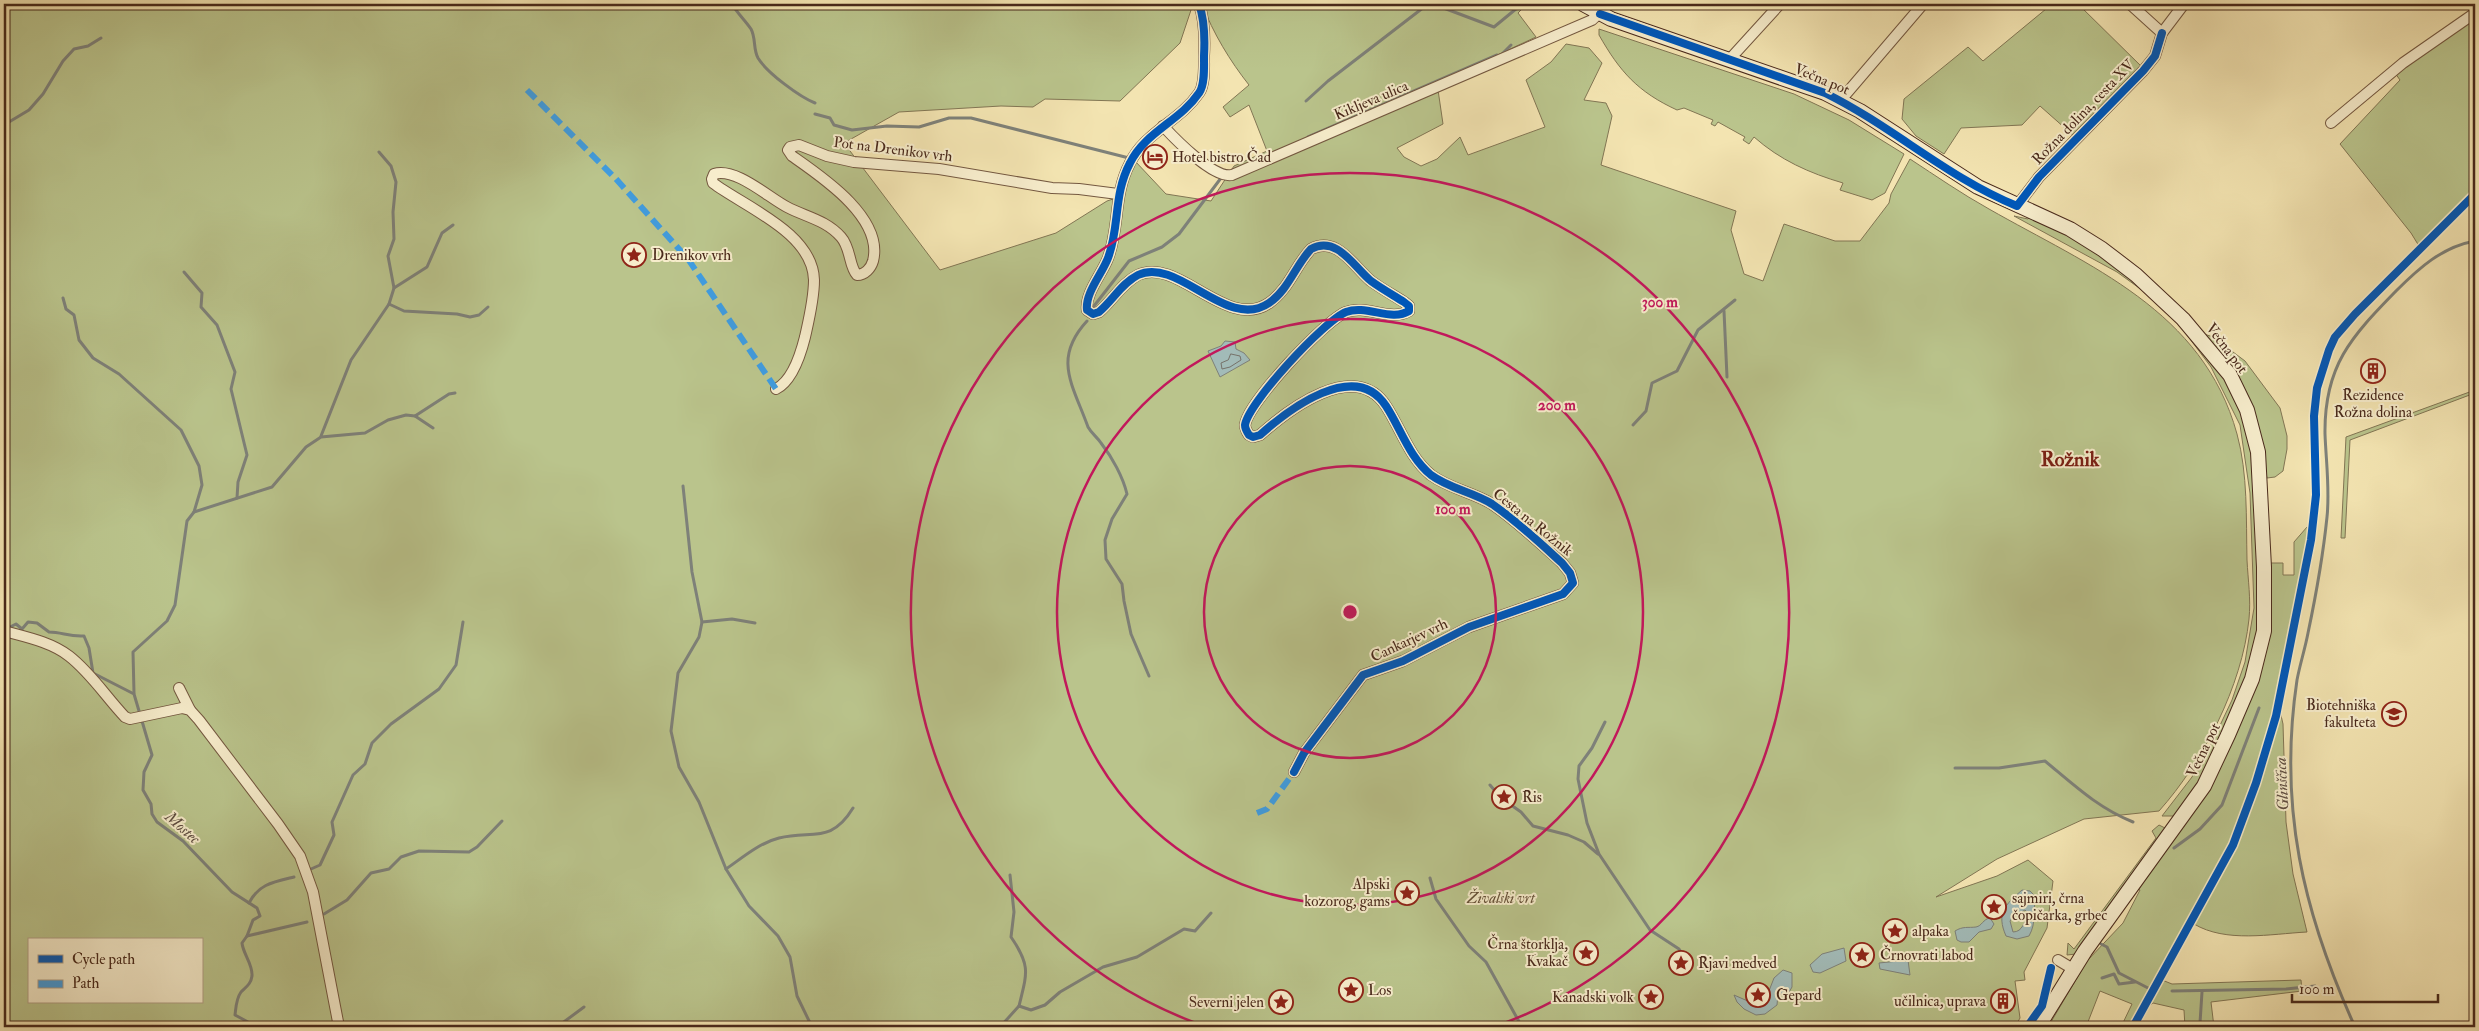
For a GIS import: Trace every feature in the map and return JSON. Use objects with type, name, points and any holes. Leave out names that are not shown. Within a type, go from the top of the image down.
[{"type":"main road","name":"Večna pot","points":[[1582,4],[1604,9],[1729,60],[1804,85],[1840,100],[1978,187],[2062,225],[2102,249],[2156,292],[2205,342],[2230,375],[2247,410],[2258,452],[2261,480],[2264,576],[2264,631],[2252,679],[2204,786],[2073,969],[2038,1027]]},
{"type":"street","name":"Cesta na Rožnik","points":[[1199,4],[1204,22],[1200,92],[1137,151],[1118,194],[1114,236],[1108,257],[1088,299],[1086,310],[1089,313],[1100,312],[1130,280],[1139,275],[1158,271],[1173,276],[1195,290],[1222,302],[1255,309],[1270,302],[1280,294],[1311,249],[1324,245],[1339,250],[1370,280],[1409,306],[1409,312],[1397,314],[1357,310],[1340,315],[1321,330],[1288,363],[1266,392],[1245,424],[1249,435],[1253,437],[1260,435],[1295,407],[1312,398],[1353,385],[1365,388],[1377,395],[1386,405],[1398,431],[1429,473],[1443,484],[1478,496],[1493,505],[1562,563],[1570,573],[1573,583]]},
{"type":"street","points":[[1729,60],[1780,4]]},
{"type":"street","points":[[2130,4],[2162,33]]},
{"type":"street","name":"Rožna dolina, cesta XV","points":[[2017,206],[2039,177],[2143,71],[2154,56],[2162,33],[2184,4]]},
{"type":"street","points":[[1840,100],[1919,5]]},
{"type":"street","name":"Kikljeva ulica","points":[[1163,126],[1189,151],[1210,167],[1223,176],[1232,175],[1592,20],[1604,9]]},
{"type":"street","points":[[2330,123],[2403,63],[2475,13]]},
{"type":"street","name":"Pot na Drenikov vrh","points":[[776,389],[790,375],[802,349],[813,296],[813,271],[806,255],[788,234],[714,183],[712,176],[714,174],[725,173],[748,182],[786,207],[828,225],[847,245],[853,269],[857,275],[865,273],[872,264],[875,248],[871,231],[841,194],[792,156],[788,150],[790,147],[799,145],[827,156],[854,162],[939,169],[1052,188],[1118,194]]},
{"type":"street","name":"Cankarjev vrh","points":[[1294,772],[1304,753],[1363,675],[1403,661],[1469,627],[1563,594],[1573,583]]},
{"type":"street","points":[[4,632],[36,640],[69,656],[101,688],[125,717],[135,719],[182,708],[190,710]]},
{"type":"street","points":[[179,688],[190,710],[259,798],[300,856],[313,892],[339,1027]]},
{"type":"street","points":[[2058,960],[2073,969]]},
{"type":"green space","name":"Živalski vrt","points":[[4,4],[1189,4],[1191,10],[1180,43],[1120,101],[1045,99],[1033,107],[1001,106],[899,112],[844,143],[940,270],[1056,233],[1107,201],[1122,196],[1135,161],[1166,194],[1211,201],[1234,166],[1267,151],[1249,105],[1230,117],[1223,107],[1249,85],[1222,46],[1202,4],[1527,4],[1518,13],[1536,37],[1437,83],[1443,124],[1397,148],[1404,157],[1421,166],[1437,159],[1460,137],[1468,155],[1545,127],[1526,80],[1551,62],[1566,44],[1589,48],[1602,63],[1584,100],[1606,103],[1612,116],[1601,165],[1736,211],[1731,230],[1744,274],[1763,281],[1784,224],[1835,241],[1860,241],[1889,203],[1891,194],[1910,159],[1979,203],[2102,273],[2138,296],[2170,323],[2198,355],[2221,391],[2237,434],[2245,480],[2250,597],[2245,644],[2229,696],[2218,722],[2191,770],[2159,811],[2084,819],[1997,859],[1936,897],[1997,876],[2028,860],[2053,881],[2047,928],[2024,972],[2025,980],[2015,981],[2020,1018],[2015,1027],[4,1027]]},
{"type":"green space","points":[[2052,4],[2078,4],[2142,67],[2075,137],[2040,106],[2022,125],[1961,128],[1944,154],[1916,136],[1902,119],[1904,99],[1968,47],[1983,61]]},
{"type":"green space","points":[[2475,19],[2475,190],[2419,246],[2411,233],[2340,144],[2400,80],[2395,73]]},
{"type":"green space","points":[[1599,29],[1794,94],[1849,120],[1904,154],[1885,193],[1872,200],[1840,190],[1843,183],[1796,165],[1754,137],[1749,144],[1743,140],[1745,137],[1718,122],[1715,126],[1711,124],[1713,120],[1684,108],[1677,110],[1663,103],[1631,80],[1607,48],[1599,35]]},
{"type":"green space","points":[[2014,216],[2028,219],[2031,216],[2047,223],[2106,260],[2146,293],[2117,272]]},
{"type":"green space","points":[[2181,327],[2211,357],[2237,398],[2252,450],[2260,618],[2250,670],[2206,773],[2175,816],[2162,816],[2192,777],[2214,738],[2232,700],[2245,662],[2254,608],[2250,493],[2240,425],[2211,367]]},
{"type":"green space","points":[[2204,334],[2213,337],[2245,361],[2280,408],[2287,436],[2287,449],[2283,471],[2275,477],[2267,478],[2263,457]]},
{"type":"green space","points":[[2475,390],[2475,393],[2350,440],[2345,538],[2341,538],[2346,437]]},
{"type":"green space","points":[[2307,527],[2310,528],[2299,594],[2273,717],[2248,798],[2234,837],[2157,978],[2172,984],[2301,980],[2302,991],[2211,1002],[2214,1027],[2185,1027],[2184,1010],[2153,1003],[2146,1009],[2137,1027],[2121,1027],[2132,1004],[2100,991],[2086,1027],[2048,1027],[2087,961],[2123,923],[2140,890],[2136,888],[2247,704],[2268,563],[2283,563],[2283,575],[2294,575],[2294,542]]},
{"type":"green space","points":[[2280,711],[2283,724],[2286,822],[2293,874],[2307,932],[2249,936],[2220,934],[2194,924],[2240,839]]},
{"type":"green space","points":[[2159,825],[2165,828],[2076,954],[2067,955],[2068,943],[2074,949],[2156,838],[2152,831]]},
{"type":"water","points":[[1225,341],[1235,342],[1236,349],[1244,353],[1250,360],[1220,377],[1208,351],[1221,346]]},
{"type":"water","points":[[2022,890],[2030,891],[2036,897],[2034,921],[2029,936],[2017,939],[2006,936],[2002,921],[2004,910]],"holes":[[[2025,910],[2029,914],[2021,928],[2013,932],[2010,921],[2014,916]]]},
{"type":"water","points":[[1990,918],[1994,924],[1991,929],[1979,932],[1969,942],[1957,940],[1955,931],[1958,929],[1976,927]]},
{"type":"water","points":[[1844,948],[1846,961],[1820,973],[1813,972],[1810,965],[1822,954]]},
{"type":"water","points":[[1908,960],[1910,975],[1880,969],[1879,963]]},
{"type":"water","points":[[1783,970],[1792,973],[1792,987],[1788,994],[1778,994],[1777,1005],[1765,1014],[1756,1015],[1744,1009],[1737,1002],[1734,995],[1750,1002],[1767,996],[1774,978]]},
{"type":"waterway","points":[[4,11],[14,4]]},
{"type":"waterway","points":[[732,4],[751,29],[754,36],[756,55],[762,64],[784,84],[815,103]]},
{"type":"waterway","points":[[1306,101],[1328,81],[1428,4]]},
{"type":"waterway","points":[[1433,4],[1494,27],[1522,4]]},
{"type":"waterway","points":[[4,125],[29,110],[43,94],[63,61],[74,49],[88,46],[101,38]]},
{"type":"waterway","points":[[1503,53],[1511,45]]},
{"type":"waterway","points":[[1308,137],[1497,55]]},
{"type":"waterway","points":[[815,114],[830,118],[834,125],[852,130],[887,126],[919,127],[949,118],[971,118],[1129,158]]},
{"type":"waterway","points":[[379,152],[391,166],[396,182],[393,212],[394,239],[388,256],[394,288],[389,304]]},
{"type":"waterway","points":[[1094,306],[1129,261],[1162,247],[1179,234],[1221,178]]},
{"type":"waterway","points":[[394,288],[427,267],[442,233],[453,225]]},
{"type":"waterway","name":"Glinščica","points":[[2355,1027],[2321,942],[2309,900],[2299,858],[2293,815],[2291,772],[2292,727],[2297,680],[2307,639],[2327,517],[2328,476],[2325,434],[2329,389],[2343,354],[2353,339],[2396,291],[2413,274],[2442,253],[2475,241]]},
{"type":"waterway","points":[[184,272],[202,293],[201,307],[217,325],[235,372],[231,389],[247,455],[238,482],[237,498]]},
{"type":"waterway","points":[[63,298],[66,309],[74,315],[79,340],[93,358],[119,374],[181,430],[199,466],[202,485],[194,512]]},
{"type":"waterway","points":[[1633,425],[1646,411],[1652,383],[1677,371],[1698,330],[1735,300]]},
{"type":"waterway","points":[[321,436],[351,360],[389,304],[404,311],[457,314],[470,317],[479,315],[488,307]]},
{"type":"waterway","points":[[1724,311],[1727,377]]},
{"type":"waterway","points":[[1087,321],[1076,335],[1070,348],[1069,372],[1088,427],[1113,461],[1127,494],[1112,519],[1105,540],[1106,559],[1122,584],[1131,634],[1149,676]]},
{"type":"waterway","points":[[415,416],[449,394],[455,393]]},
{"type":"waterway","points":[[134,693],[133,652],[167,621],[175,605],[187,521],[194,512],[272,487],[306,447],[321,437],[365,433],[388,420],[406,415],[415,416],[433,428]]},
{"type":"waterway","points":[[683,486],[692,572],[702,622],[699,637],[678,673],[671,731],[679,767],[699,802],[726,869],[749,906],[778,936],[790,957],[797,996],[812,1027]]},
{"type":"waterway","points":[[702,622],[732,619],[755,623]]},
{"type":"waterway","name":"Mostec","points":[[4,621],[8,628],[16,624],[22,629],[28,622],[37,623],[49,632],[84,636],[89,648],[93,673],[134,694],[152,755],[144,772],[143,790],[151,804],[152,814],[157,822],[183,841],[232,892],[257,908],[260,916],[253,920],[242,943],[251,967],[252,976],[238,997],[235,1015],[248,1022],[249,1027]]},
{"type":"waterway","points":[[311,869],[320,865],[334,835],[332,822],[353,775],[365,764],[372,743],[391,724],[439,689],[456,665],[463,622]]},
{"type":"waterway","points":[[2174,848],[2200,829],[2222,805],[2259,708]]},
{"type":"waterway","points":[[1605,722],[1592,748],[1579,766],[1578,779],[1587,823],[1599,854],[1650,930],[1679,949],[1688,963]]},
{"type":"waterway","points":[[1955,768],[1999,768],[2045,761],[2097,803],[2133,822]]},
{"type":"waterway","points":[[1490,785],[1501,798],[1521,812],[1533,826],[1568,835],[1584,842],[1598,854]]},
{"type":"waterway","points":[[726,869],[751,851],[772,840],[791,836],[820,834],[829,831],[837,827],[853,808]]},
{"type":"waterway","points":[[324,914],[347,900],[371,873],[389,869],[401,857],[419,851],[469,852],[477,847],[502,821]]},
{"type":"waterway","points":[[1010,875],[1014,912],[1011,937],[1022,955],[1026,970],[1019,1006]]},
{"type":"waterway","points":[[249,903],[257,892],[267,885],[294,877]]},
{"type":"waterway","points":[[1430,878],[1436,899],[1469,946],[1486,962],[1522,1027]]},
{"type":"waterway","points":[[1000,1027],[1019,1006],[1031,1010],[1045,1005],[1060,992],[1103,967],[1137,957],[1184,929],[1195,931],[1211,913]]},
{"type":"waterway","points":[[247,936],[307,922]]},
{"type":"waterway","points":[[2101,944],[2107,947],[2119,973],[2148,988]]},
{"type":"waterway","points":[[2102,978],[2114,974],[2119,984],[2135,982]]},
{"type":"waterway","points":[[2172,991],[2286,989],[2315,986]]},
{"type":"waterway","points":[[2200,1023],[2202,992]]},
{"type":"waterway","points":[[557,1027],[584,1007]]},
{"type":"marked path","points":[[1596,4],[1605,8]]},
{"type":"marked path","points":[[527,90],[616,179],[688,259],[776,389]]},
{"type":"marked path","points":[[1257,813],[1267,809],[1294,772]]},
{"type":"cycle path","points":[[1199,4],[1204,36],[1204,76],[1201,90],[1191,103],[1144,143],[1130,163],[1121,187],[1112,246],[1089,297],[1087,310],[1093,314],[1099,312],[1132,278],[1153,272],[1169,275],[1220,302],[1236,308],[1253,309],[1269,303],[1282,291],[1311,249],[1320,246],[1329,246],[1337,249],[1371,281],[1409,306],[1409,311],[1394,315],[1354,310],[1346,312],[1335,319],[1305,346],[1259,399],[1249,414],[1245,425],[1249,435],[1253,437],[1260,435],[1287,413],[1322,393],[1340,387],[1357,387],[1373,392],[1386,406],[1411,451],[1423,468],[1438,480],[1492,504],[1528,532],[1562,563],[1570,573],[1573,583],[1563,594],[1469,627],[1403,661],[1363,675],[1304,753],[1294,772]]},
{"type":"cycle path","points":[[1600,14],[1825,93],[1850,106],[1967,181],[2017,206],[2039,177],[2143,71],[2155,56],[2162,33]]},
{"type":"cycle path","points":[[2133,1027],[2233,845],[2256,783],[2276,716],[2311,540],[2316,495],[2314,416],[2317,388],[2329,350],[2335,337],[2355,314],[2475,194]]},
{"type":"cycle path","points":[[2027,1027],[2042,1006],[2051,968]]},
{"type":"place","name":"Hotel bistro Čad","points":[[1155,157]]},
{"type":"place","name":"Drenikov vrh","points":[[634,255]]},
{"type":"place","name":"Rezidence Rožna dolina","points":[[2373,371]]},
{"type":"place","name":"Biotehniška fakulteta","points":[[2394,714]]},
{"type":"place","name":"Ris","points":[[1504,797]]},
{"type":"place","name":"Alpski kozorog, gams","points":[[1407,893]]},
{"type":"place","name":"sajmiri, črna čopičarka, grbec","points":[[1994,907]]},
{"type":"place","name":"alpaka","points":[[1895,931]]},
{"type":"place","name":"Črna štorklja, Kvakač","points":[[1586,953]]},
{"type":"place","name":"Črnovrati labod","points":[[1862,955]]},
{"type":"place","name":"Rjavi medved","points":[[1681,963]]},
{"type":"place","name":"Los","points":[[1351,990]]},
{"type":"place","name":"Gepard","points":[[1758,995]]},
{"type":"place","name":"Kanadski volk","points":[[1651,997]]},
{"type":"place","name":"učilnica, uprava","points":[[2003,1001]]},
{"type":"place","name":"Severni jelen","points":[[1281,1002]]},
{"type":"district","name":"Rožnik","points":[[2070,459]]}]
